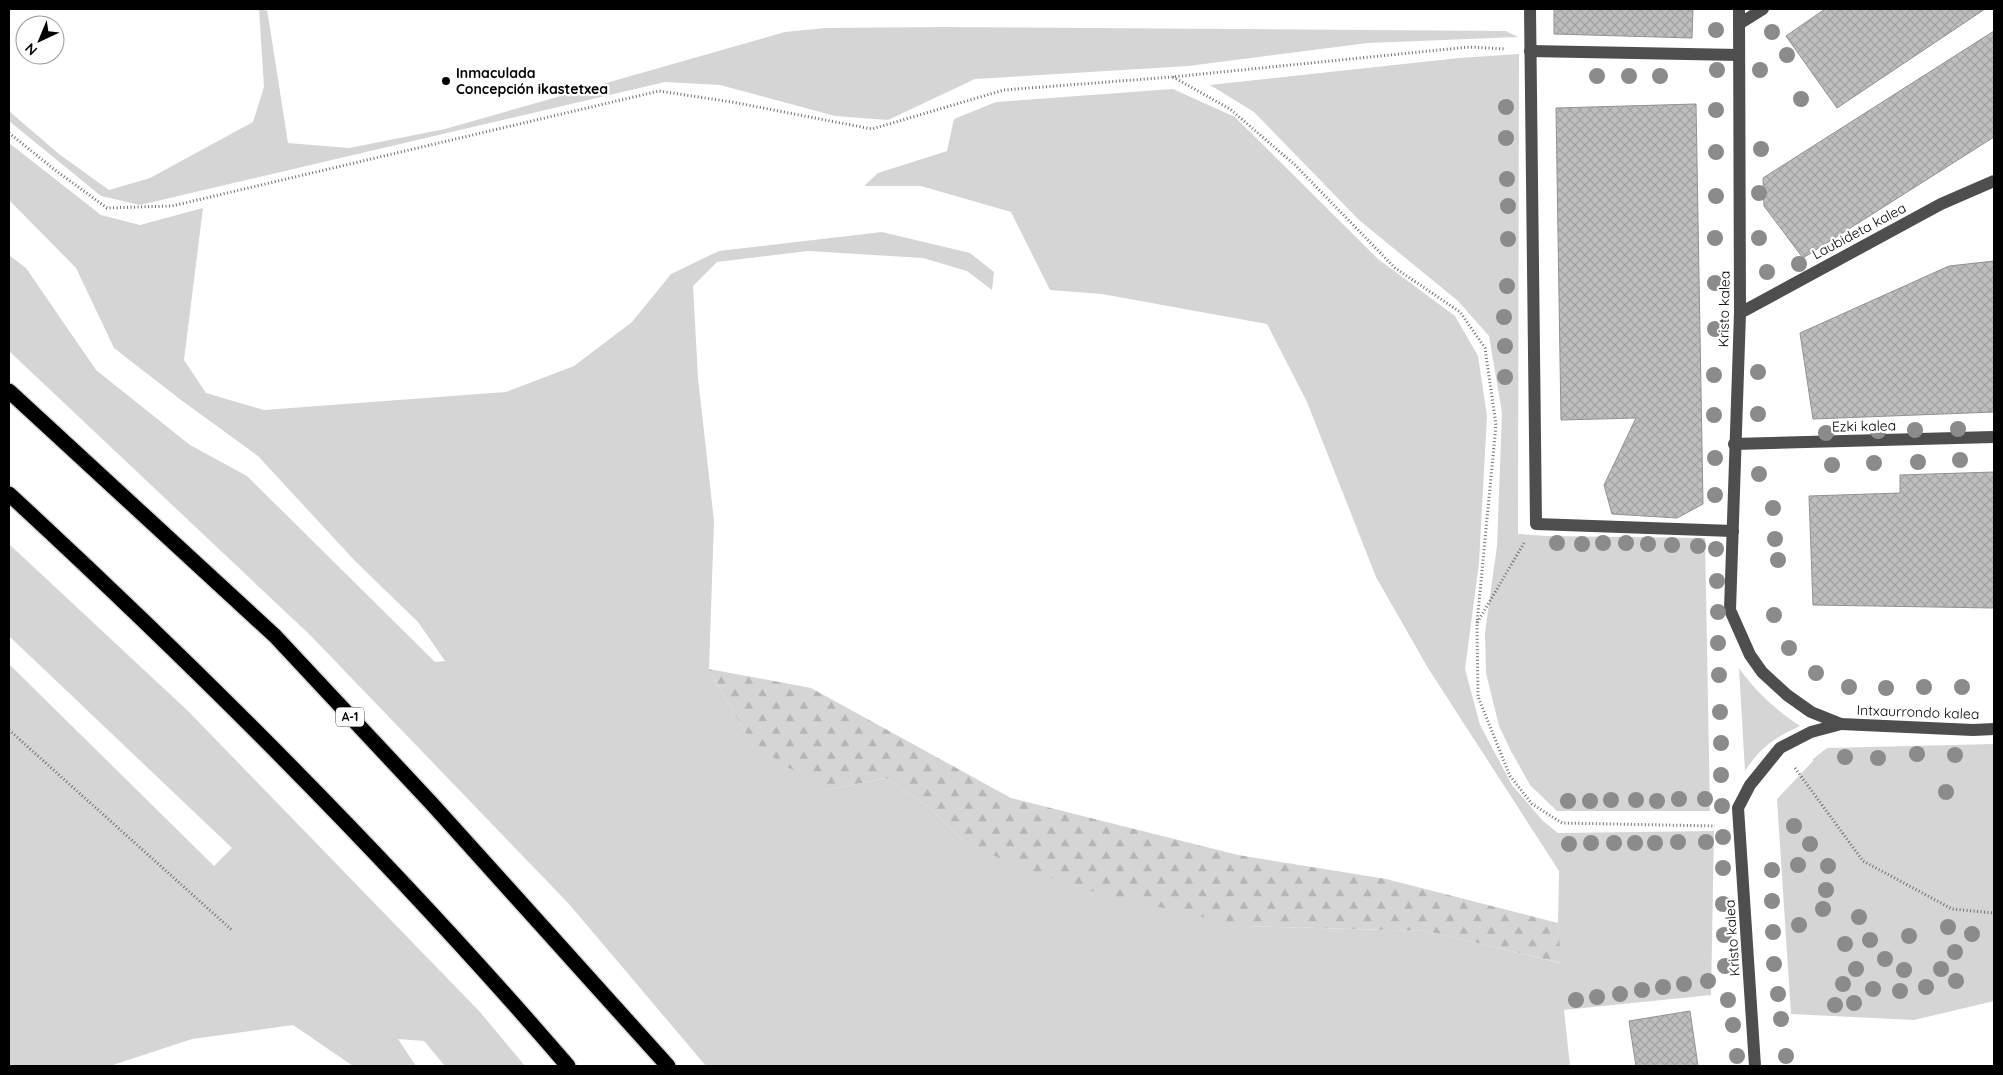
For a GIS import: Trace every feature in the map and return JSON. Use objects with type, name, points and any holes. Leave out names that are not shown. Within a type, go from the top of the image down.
[{"type":"highway","name":"A-1","points":[[9,391],[275,636],[433,806],[668,1066]]},
{"type":"highway","points":[[9,494],[222,696],[376,854],[568,1066]]},
{"type":"street","points":[[1530,9],[1536,524],[1734,531]]},
{"type":"street","name":"Kristo kalea","points":[[1730,610],[1734,531],[1734,444],[1740,313],[1739,9]]},
{"type":"street","points":[[1739,24],[1763,9]]},
{"type":"street","points":[[1530,51],[1738,55]]},
{"type":"street","name":"Laubideta kalea","points":[[1740,313],[1941,204],[1994,181]]},
{"type":"street","name":"Ezki kalea","points":[[1734,444],[1994,437]]},
{"type":"street","name":"Intxaurrondo kalea","points":[[1730,610],[1750,654],[1762,672],[1787,695],[1811,712],[1841,724]]},
{"type":"street","name":"Intxaurrondo kalea","points":[[1738,808],[1750,785],[1780,748],[1811,732],[1841,724],[1973,730],[1994,729]]},
{"type":"street","name":"Kristo kalea","points":[[1738,808],[1756,1066]]},
{"type":"path","points":[[9,133],[107,208],[172,206],[659,91],[732,102],[872,129],[1004,90],[1172,77],[1469,46],[1530,51]]},
{"type":"path","points":[[1172,77],[1230,109],[1295,165],[1395,268],[1460,312],[1485,348],[1496,425],[1477,623],[1478,697],[1510,776],[1532,804],[1562,823],[1739,826]]},
{"type":"path","points":[[1477,623],[1536,524]]},
{"type":"path","points":[[9,730],[233,931]]},
{"type":"path","points":[[1780,748],[1863,860],[1952,909],[1994,913]]},
{"type":"green space","points":[[259,9],[267,9],[288,143],[349,148],[445,129],[785,32],[825,28],[944,27],[1506,31],[1518,37],[1368,43],[1188,66],[975,79],[888,120],[835,116],[720,85],[665,82],[140,205],[101,196],[9,121],[9,111],[59,154],[109,190],[150,178],[253,122],[264,87]]},
{"type":"green space","points":[[1519,54],[1518,534],[1705,538],[1710,811],[1557,811],[1530,785],[1499,726],[1486,673],[1485,633],[1497,546],[1502,413],[1489,336],[1458,301],[1359,220],[1254,112],[1210,85],[1459,58]]},
{"type":"green space","points":[[1173,89],[1235,117],[1378,259],[1455,316],[1478,356],[1487,416],[1479,563],[1465,669],[1480,725],[1512,785],[1543,821],[1558,833],[1714,831],[1711,995],[1564,1010],[1570,1066],[706,1066],[569,904],[310,635],[9,351],[9,255],[26,268],[96,370],[190,445],[247,476],[435,662],[445,661],[418,622],[355,561],[258,456],[114,348],[76,268],[9,200],[9,143],[101,215],[140,225],[203,208],[184,360],[206,393],[264,410],[506,392],[574,366],[632,322],[671,274],[719,251],[882,232],[970,253],[994,272],[992,290],[967,271],[923,258],[808,251],[717,262],[693,286],[698,378],[714,521],[709,669],[747,736],[827,790],[886,778],[929,807],[961,839],[1241,926],[1427,931],[1560,963],[1558,923],[1559,871],[1428,668],[1376,577],[1307,402],[1267,324],[1102,294],[1050,290],[1011,212],[921,186],[864,186],[878,173],[947,151],[954,119],[996,102]]},
{"type":"green space","points":[[9,544],[188,711],[480,1012],[525,1066],[445,1066],[424,1041],[398,1039],[416,1066],[353,1066],[293,1025],[192,1039],[110,1066],[9,1066],[9,664],[214,866],[232,848],[9,636]]},
{"type":"green space","points":[[1739,668],[1766,700],[1800,726],[1769,744],[1745,771]]},
{"type":"green space","points":[[709,669],[811,688],[1011,798],[1238,855],[1386,879],[1558,923],[1561,963],[1427,931],[1241,926],[1078,888],[1005,861],[961,839],[929,807],[886,778],[827,790],[779,762],[747,736]]},
{"type":"green space","points":[[1994,744],[1994,1001],[1914,1020],[1791,1014],[1777,799],[1813,759],[1827,748]]},
{"type":"building","points":[[1554,9],[1693,9],[1692,38],[1554,34]]},
{"type":"building","points":[[1825,9],[1985,9],[1837,108],[1786,36]]},
{"type":"building","points":[[1994,31],[1994,137],[1803,258],[1764,206],[1763,178]]},
{"type":"building","points":[[1696,104],[1703,504],[1677,518],[1612,514],[1604,485],[1636,418],[1561,420],[1556,108]]},
{"type":"building","points":[[1994,261],[1994,412],[1813,419],[1800,333],[1949,266]]},
{"type":"building","points":[[1994,472],[1994,608],[1813,605],[1809,496],[1900,493],[1900,475]]},
{"type":"building","points":[[1690,1011],[1698,1066],[1636,1066],[1629,1021]]},
{"type":"place","name":"Inmaculada Concepción ikastetxea","points":[[446,81]]}]
